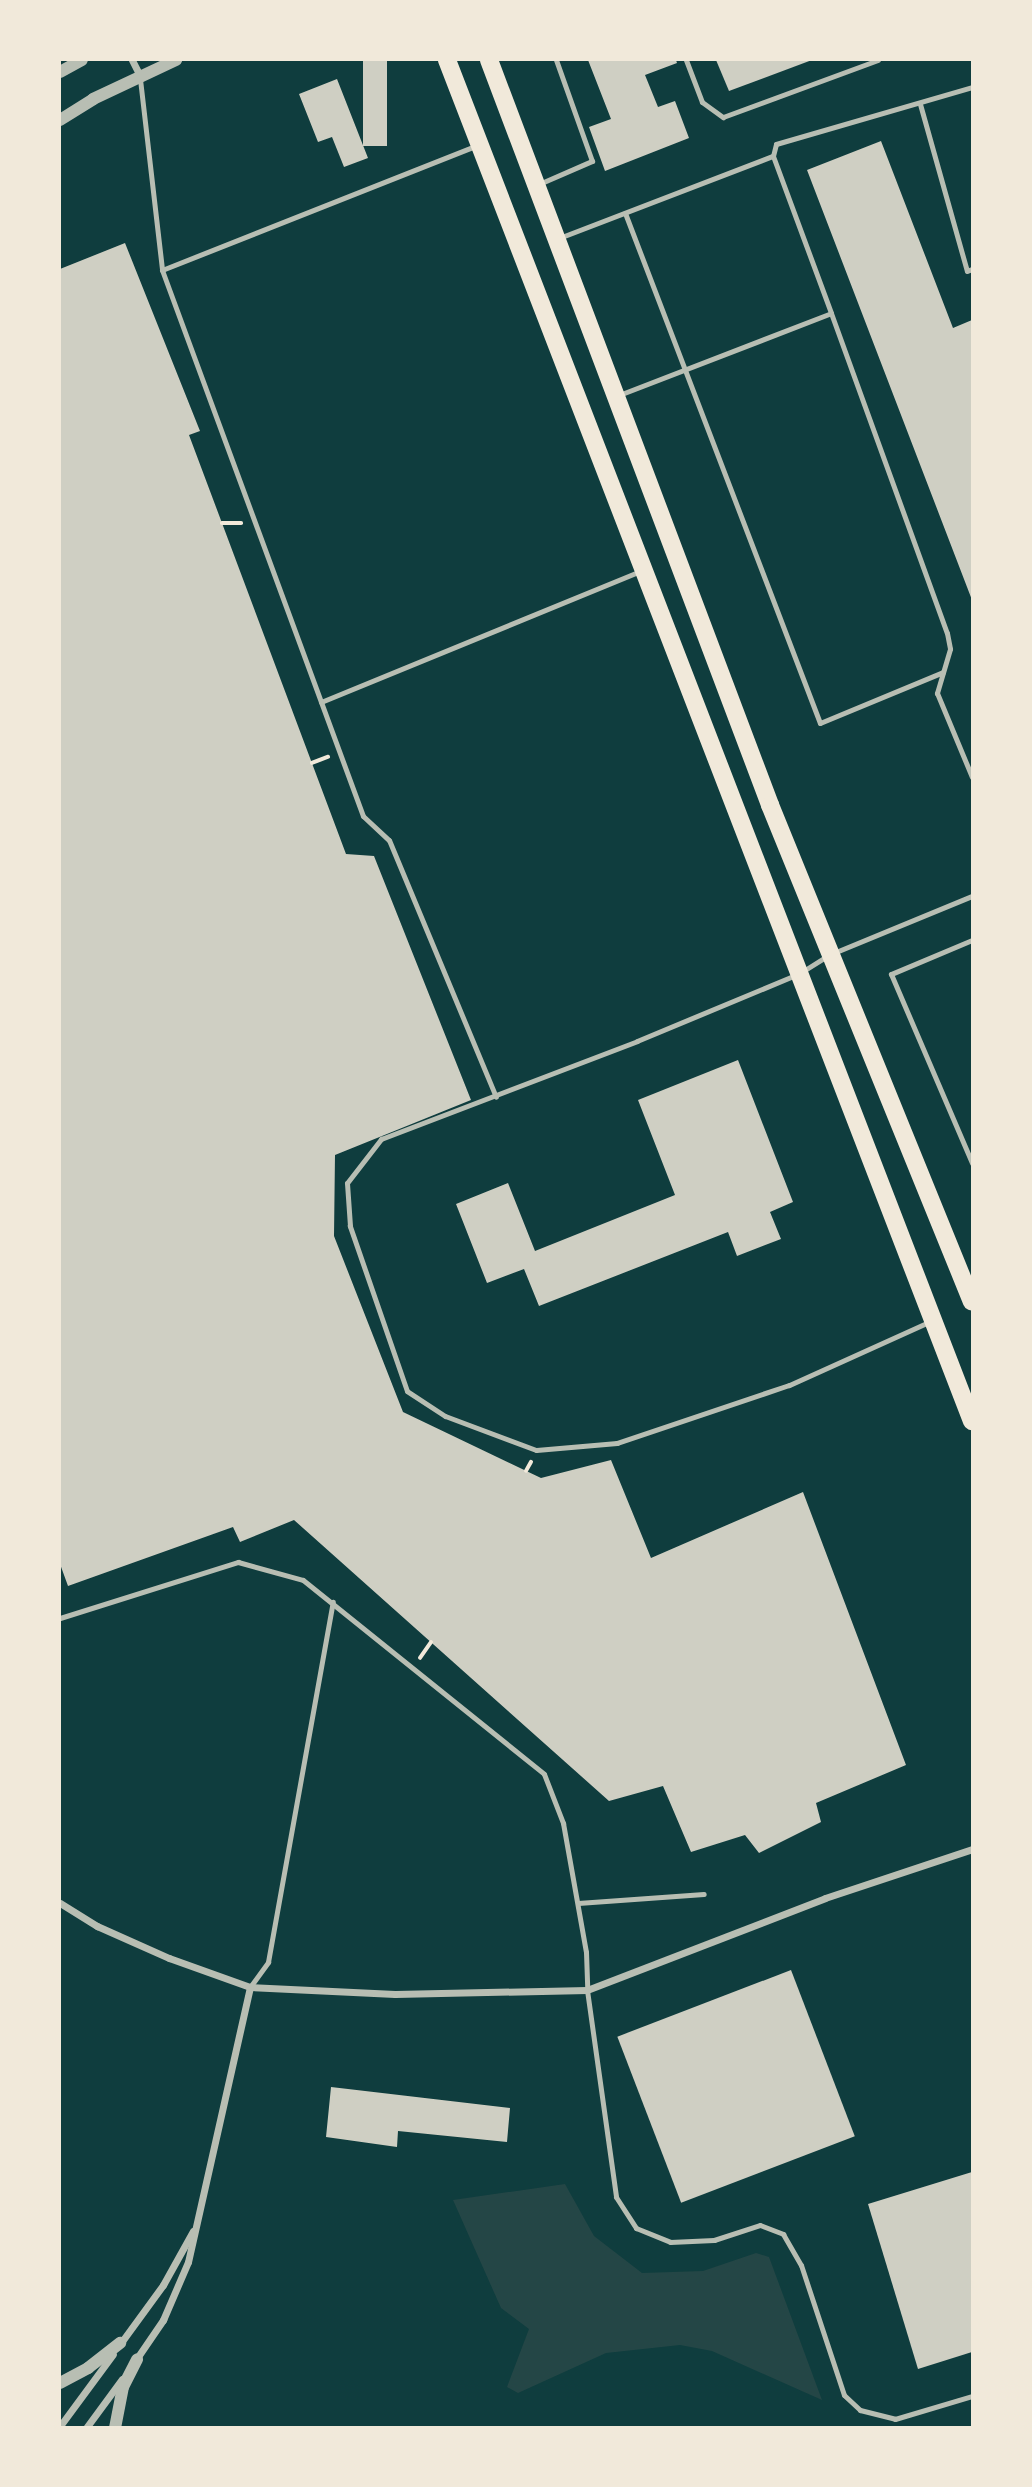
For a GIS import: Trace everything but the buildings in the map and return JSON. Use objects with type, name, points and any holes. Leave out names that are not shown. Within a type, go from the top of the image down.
[{"type":"main road","points":[[447,60],[972,1421]]},
{"type":"main road","points":[[489,60],[770,805],[972,1301]]},
{"type":"street","points":[[60,72],[82,60]]},
{"type":"street","points":[[132,60],[139,76]]},
{"type":"street","points":[[60,120],[93,99],[176,60]]},
{"type":"street","points":[[60,1903],[97,1927],[250,1987],[395,1994],[587,1990],[825,1898],[972,1849]]},
{"type":"street","points":[[114,2427],[123,2387],[176,2294],[200,2218],[250,1987]]},
{"type":"street","points":[[60,2426],[163,2285],[200,2218]]},
{"type":"street","points":[[60,2383],[88,2368],[120,2343]]},
{"type":"street","points":[[86,2427],[137,2359]]},
{"type":"lane","points":[[536,186],[592,161],[556,60]]},
{"type":"lane","points":[[686,60],[702,102],[723,117],[878,60]]},
{"type":"lane","points":[[139,76],[162,270],[363,816],[389,840],[496,1097]]},
{"type":"lane","points":[[972,87],[776,144],[773,156],[947,633],[950,649],[937,693],[972,777]]},
{"type":"lane","points":[[920,104],[967,271],[972,269]]},
{"type":"lane","points":[[162,270],[478,145]]},
{"type":"lane","points":[[556,239],[773,156]]},
{"type":"lane","points":[[625,213],[820,723],[943,673]]},
{"type":"lane","points":[[615,396],[831,313]]},
{"type":"lane","points":[[321,702],[644,570]]},
{"type":"lane","points":[[934,1319],[789,1385],[617,1443],[536,1450],[445,1416],[407,1391],[350,1226],[348,1183],[381,1139],[496,1097],[800,973],[831,954],[972,896]]},
{"type":"lane","points":[[972,940],[891,974],[972,1163]]},
{"type":"lane","points":[[60,1618],[238,1562],[303,1580],[544,1774],[563,1822],[578,1903],[615,2197],[636,2228],[670,2242],[714,2240],[760,2225],[783,2234],[801,2265],[844,2395],[860,2410],[895,2419],[972,2396]]},
{"type":"lane","points":[[250,1987],[268,1962],[333,1602]]},
{"type":"lane","points":[[578,1903],[704,1894]]},
{"type":"path","points":[[222,523],[256,523]]},
{"type":"path","points":[[312,763],[339,752]]},
{"type":"path","points":[[413,1668],[431,1642]]},
{"type":"shaded area","points":[[565,2184],[594,2236],[642,2273],[703,2271],[756,2253],[769,2257],[822,2400],[712,2351],[680,2345],[606,2353],[518,2393],[507,2387],[529,2329],[501,2308],[453,2200]]}]
